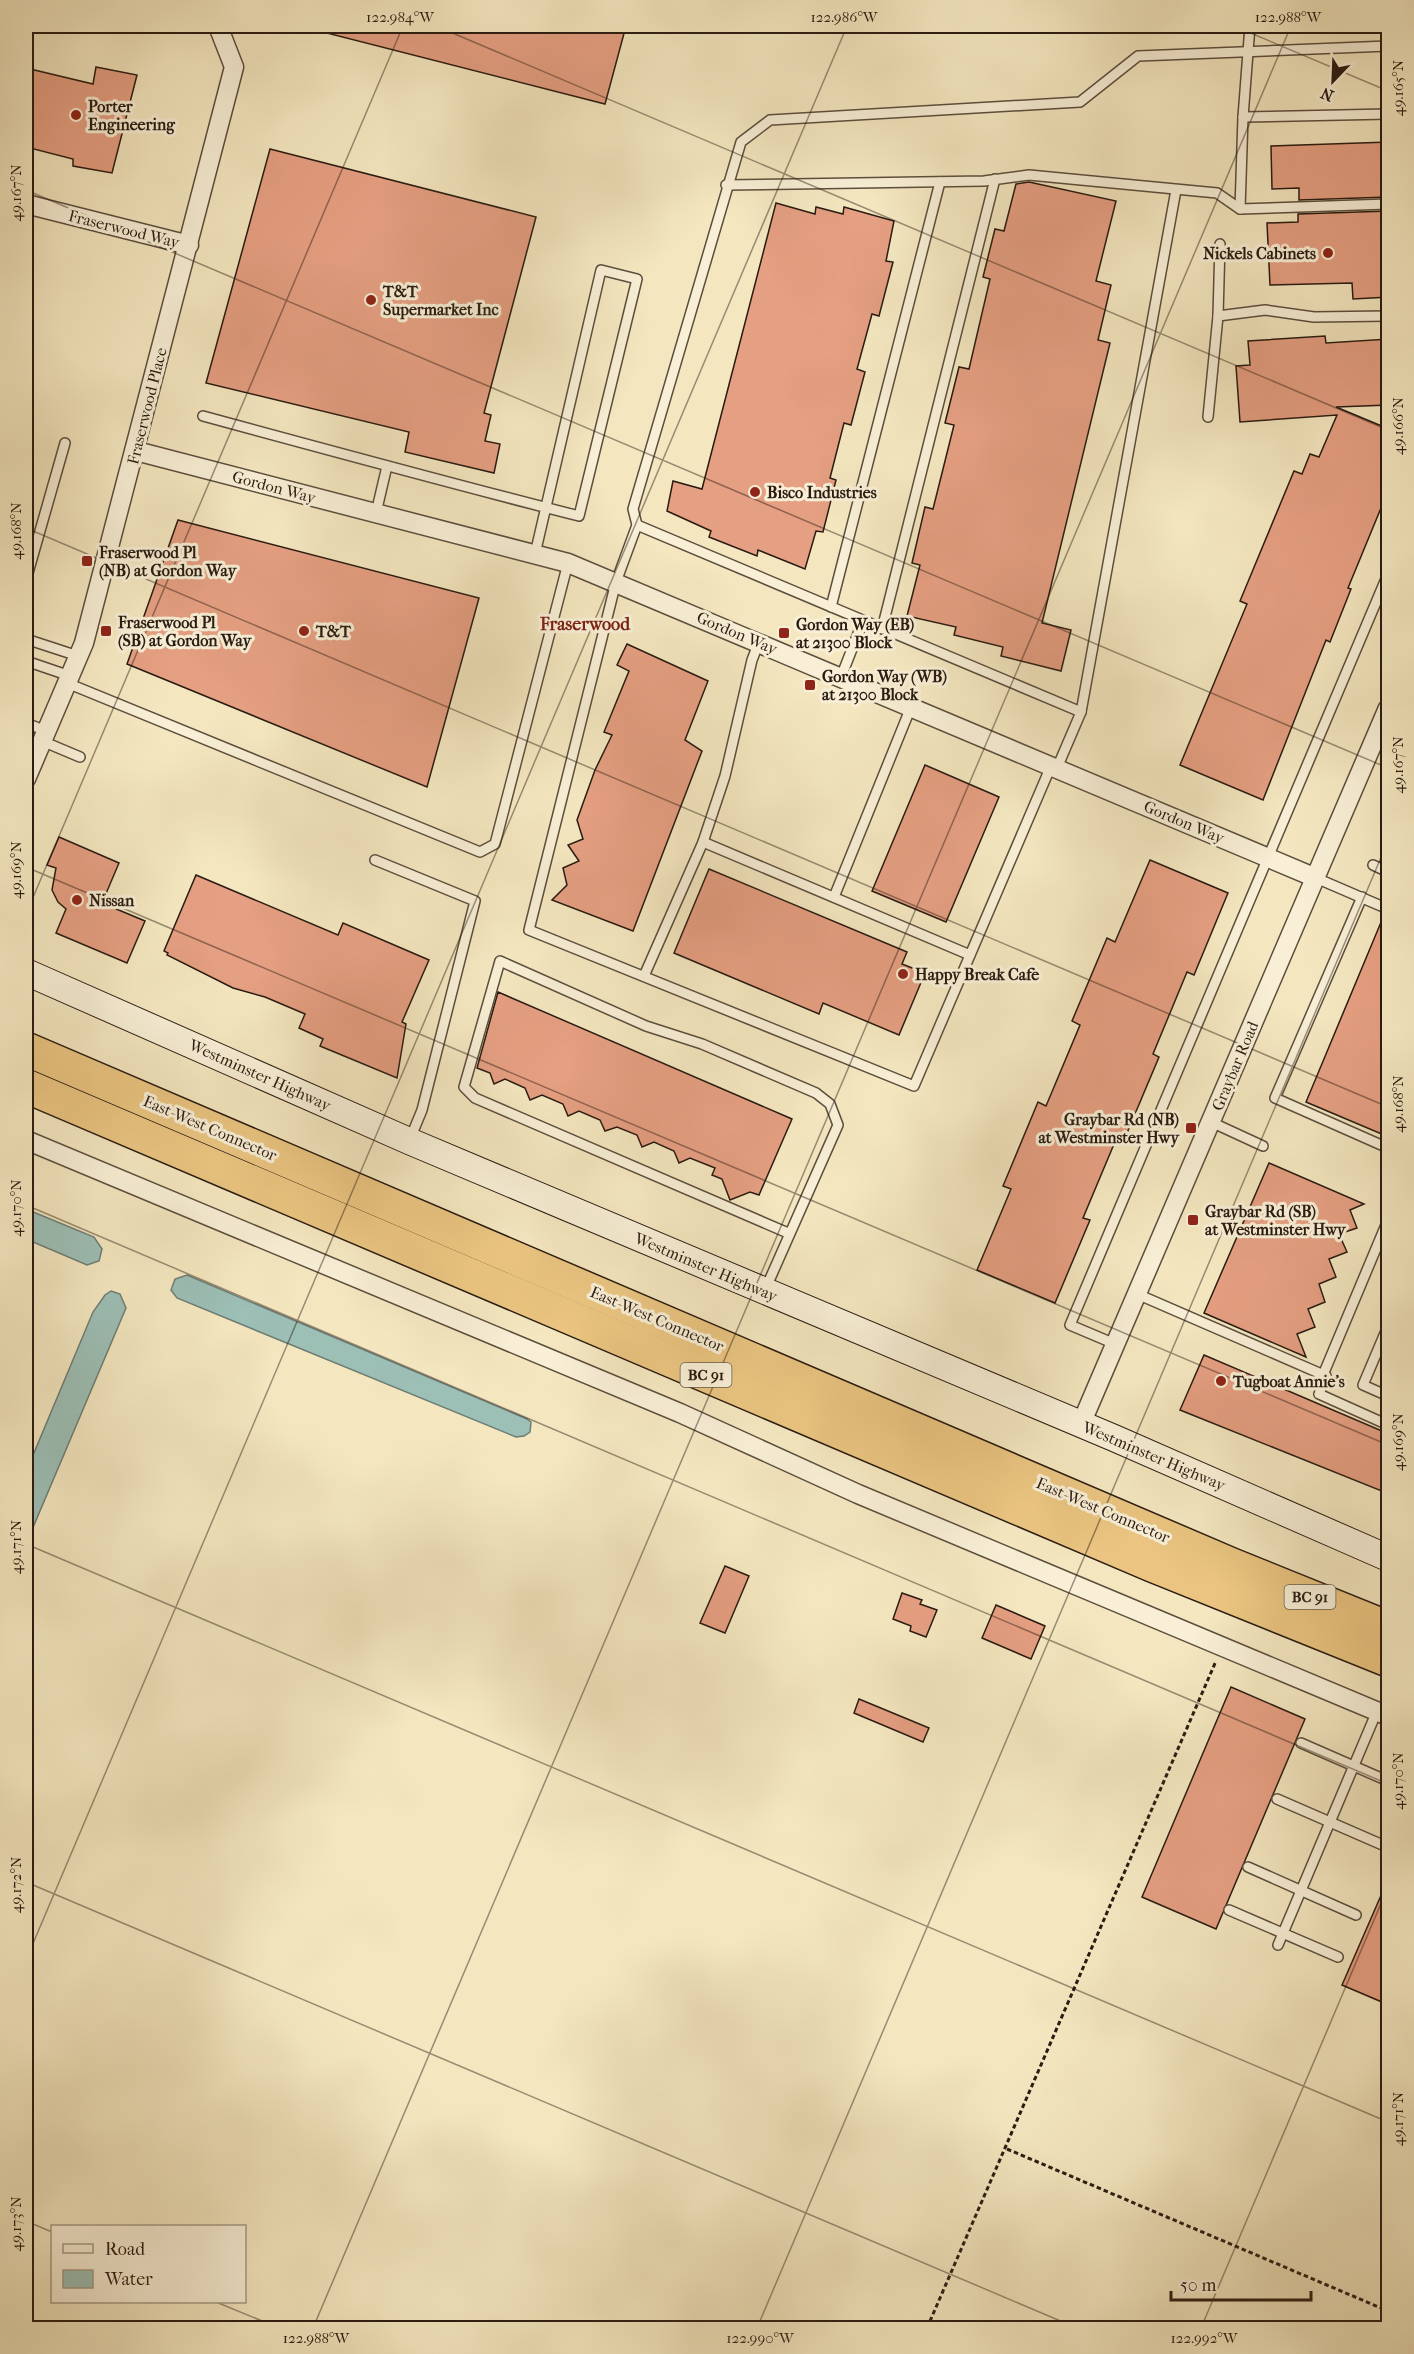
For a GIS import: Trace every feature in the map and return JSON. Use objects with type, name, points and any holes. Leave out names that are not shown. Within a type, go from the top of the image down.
[{"type":"highway","name":"East-West Connector","points":[[26,1049],[1232,1566],[1389,1628]]},
{"type":"highway","name":"East-West Connector","points":[[26,1086],[1152,1565],[1389,1660]]},
{"type":"main road","name":"Westminster Highway","points":[[26,972],[409,1141],[1081,1424],[1389,1558]]},
{"type":"street","name":"Fraserwood Place","points":[[26,779],[78,656],[136,451],[189,245],[234,67],[218,26]]},
{"type":"street","name":"Fraserwood Way","points":[[26,204],[189,245]]},
{"type":"street","name":"Gordon Way","points":[[136,451],[568,563],[1316,878]]},
{"type":"street","name":"Graybar Road","points":[[1081,1424],[1389,708]]},
{"type":"street","points":[[26,1140],[680,1413],[858,1494],[1383,1714]]},
{"type":"lane","points":[[1240,209],[1243,117],[1250,26]]},
{"type":"lane","points":[[1176,190],[1081,712],[970,955],[914,1086],[529,930],[616,582],[637,525],[633,509],[726,186],[741,142],[771,120],[1080,102],[1138,56],[1389,46]]},
{"type":"lane","points":[[1243,117],[1389,114]]},
{"type":"lane","points":[[726,186],[940,182],[1029,175],[1217,193],[1240,209],[1389,204]]},
{"type":"lane","points":[[882,629],[995,179]]},
{"type":"lane","points":[[831,607],[940,182]]},
{"type":"lane","points":[[1208,417],[1218,316],[1220,244]]},
{"type":"lane","points":[[203,416],[387,466],[545,507],[579,516],[638,279],[602,270],[545,507],[535,554]]},
{"type":"lane","points":[[1218,316],[1265,310],[1314,317],[1389,316]]},
{"type":"lane","points":[[26,580],[65,442]]},
{"type":"lane","points":[[376,513],[387,466]]},
{"type":"lane","points":[[637,525],[1081,712]]},
{"type":"lane","points":[[26,661],[480,852],[495,844],[568,563]]},
{"type":"lane","points":[[1115,1344],[1070,1325],[1389,574]]},
{"type":"lane","points":[[841,677],[863,621]]},
{"type":"lane","points":[[26,639],[78,656]]},
{"type":"lane","points":[[644,976],[703,842],[725,776],[752,660],[759,642]]},
{"type":"lane","points":[[834,897],[912,706]]},
{"type":"lane","points":[[26,723],[80,757]]},
{"type":"lane","points":[[703,842],[970,955]]},
{"type":"lane","points":[[375,860],[476,901],[422,1110],[409,1141]]},
{"type":"lane","points":[[1373,865],[1389,872]]},
{"type":"lane","points":[[1316,878],[1389,909]]},
{"type":"lane","points":[[1362,897],[1275,1098],[1389,1148]]},
{"type":"lane","points":[[764,1292],[838,1125],[830,1104],[806,1088],[702,1044],[646,1026],[500,961],[464,1087],[475,1098],[789,1233]]},
{"type":"lane","points":[[1211,1122],[1263,1146]]},
{"type":"lane","points":[[1323,1375],[1389,1220]]},
{"type":"lane","points":[[1137,1294],[1326,1376],[1319,1394],[1389,1425]]},
{"type":"lane","points":[[1389,1326],[1363,1385],[1389,1396]]},
{"type":"lane","points":[[1278,1945],[1354,1766],[1383,1714]]},
{"type":"lane","points":[[1301,1743],[1389,1781]]},
{"type":"lane","points":[[1277,1799],[1386,1846]]},
{"type":"lane","points":[[1248,1866],[1356,1914]]},
{"type":"lane","points":[[1229,1910],[1338,1957]]},
{"type":"path","points":[[927,2328],[1007,2149],[1222,1646]]},
{"type":"path","points":[[1007,2149],[1389,2311]]},
{"type":"water","points":[[26,1209],[94,1237],[102,1249],[99,1261],[87,1265],[26,1239]]},
{"type":"water","points":[[187,1275],[527,1419],[531,1422],[530,1432],[516,1437],[177,1298],[171,1290],[175,1279]]},
{"type":"water","points":[[111,1291],[120,1294],[126,1308],[26,1544],[26,1472],[93,1312],[105,1295]]},
{"type":"building","points":[[320,26],[626,26],[605,104],[319,31]]},
{"type":"building","name":"Porter Engineering","points":[[96,67],[137,75],[112,173],[73,166],[73,159],[26,147],[26,68],[93,84]]},
{"type":"building","points":[[1389,142],[1389,197],[1299,200],[1299,188],[1272,189],[1271,146]]},
{"type":"building","name":"T&T Supermarket Inc","points":[[270,149],[536,217],[484,413],[491,415],[485,441],[500,444],[494,473],[405,452],[409,432],[206,383]]},
{"type":"building","points":[[1029,182],[1116,201],[1096,281],[1111,285],[1098,340],[1110,343],[1042,623],[1071,630],[1061,671],[1001,656],[1003,647],[954,635],[956,627],[907,616],[920,565],[912,563],[925,507],[933,509],[954,425],[945,423],[959,367],[969,369],[990,279],[983,277],[995,229],[1004,231],[1016,184]]},
{"type":"building","points":[[776,203],[815,214],[816,207],[843,214],[844,207],[894,221],[886,261],[893,262],[879,316],[872,314],[857,369],[865,372],[851,425],[844,423],[830,478],[836,480],[823,532],[816,531],[805,569],[758,550],[757,556],[709,537],[711,531],[667,511],[673,481],[702,489]]},
{"type":"building","name":"Nickels Cabinets","points":[[1389,211],[1389,297],[1353,299],[1352,283],[1270,285],[1267,223],[1298,222],[1298,214]]},
{"type":"building","points":[[1325,336],[1326,343],[1389,339],[1389,405],[1336,407],[1389,429],[1389,500],[1385,509],[1381,508],[1348,588],[1351,589],[1330,642],[1326,640],[1263,800],[1180,765],[1247,604],[1240,601],[1294,471],[1302,474],[1310,454],[1319,457],[1337,415],[1240,422],[1236,366],[1250,365],[1248,341]]},
{"type":"building","name":"T&T","points":[[178,520],[479,598],[427,787],[127,664]]},
{"type":"building","points":[[627,644],[708,681],[685,740],[702,751],[633,931],[552,900],[567,885],[563,868],[579,861],[568,845],[583,839],[577,820],[595,770],[612,735],[604,732],[629,671],[617,665]]},
{"type":"building","points":[[925,765],[999,797],[946,922],[872,891]]},
{"type":"building","name":"Nissan","points":[[59,837],[119,863],[102,903],[145,921],[127,963],[56,933],[66,909],[58,902],[52,890],[56,868],[47,865]]},
{"type":"building","points":[[1150,860],[1228,893],[1194,975],[1187,972],[1153,1054],[1159,1057],[1124,1140],[1117,1137],[1083,1218],[1090,1220],[1055,1303],[977,1270],[1011,1189],[1003,1186],[1038,1102],[1046,1106],[1080,1025],[1072,1021],[1107,938],[1115,942]]},
{"type":"building","points":[[709,869],[907,952],[902,964],[925,973],[899,1035],[823,1003],[819,1014],[674,953]]},
{"type":"building","points":[[196,875],[338,935],[343,923],[429,960],[402,1022],[406,1024],[397,1078],[320,1046],[323,1039],[299,1028],[305,1014],[265,997],[233,988],[167,955],[168,953],[164,951]]},
{"type":"building","points":[[1384,915],[1389,916],[1389,1125],[1384,1135],[1306,1102]]},
{"type":"building","points":[[498,992],[792,1119],[759,1195],[750,1192],[730,1200],[722,1179],[712,1175],[715,1168],[690,1158],[679,1163],[674,1151],[654,1142],[642,1147],[637,1135],[617,1127],[605,1131],[600,1120],[579,1111],[568,1116],[563,1104],[542,1095],[530,1100],[525,1088],[505,1079],[494,1084],[490,1073],[477,1068]]},
{"type":"building","points":[[1269,1163],[1364,1204],[1350,1210],[1357,1228],[1339,1234],[1347,1252],[1329,1259],[1336,1277],[1319,1284],[1325,1302],[1308,1309],[1315,1327],[1297,1334],[1306,1357],[1204,1313]]},
{"type":"building","points":[[1204,1355],[1389,1434],[1389,1494],[1180,1410]]},
{"type":"building","points":[[725,1566],[749,1576],[725,1633],[700,1623]]},
{"type":"building","points":[[902,1593],[922,1600],[920,1604],[937,1610],[926,1637],[910,1631],[911,1626],[893,1619]]},
{"type":"building","points":[[996,1605],[1045,1626],[1031,1659],[982,1638]]},
{"type":"building","points":[[1231,1687],[1305,1719],[1216,1929],[1142,1897]]},
{"type":"building","points":[[859,1699],[929,1728],[923,1742],[854,1713]]},
{"type":"building","points":[[1389,1877],[1389,2005],[1342,1985]]},
{"type":"place","name":"Porter Engineering","points":[[76,115]]},
{"type":"place","name":"Nickels Cabinets","points":[[1328,253]]},
{"type":"place","name":"T&T Supermarket Inc","points":[[371,300]]},
{"type":"place","name":"Bisco Industries","points":[[755,492]]},
{"type":"place","name":"Fraserwood Pl (NB) at Gordon Way","points":[[87,561]]},
{"type":"place","name":"Fraserwood Pl (SB) at Gordon Way","points":[[106,631]]},
{"type":"place","name":"T&T","points":[[304,631]]},
{"type":"place","name":"Gordon Way (EB) at 21300 Block","points":[[784,633]]},
{"type":"place","name":"Gordon Way (WB) at 21300 Block","points":[[810,685]]},
{"type":"place","name":"Nissan","points":[[77,900]]},
{"type":"place","name":"Happy Break Cafe","points":[[903,974]]},
{"type":"place","name":"Graybar Rd (NB) at Westminster Hwy","points":[[1191,1128]]},
{"type":"place","name":"Graybar Rd (SB) at Westminster Hwy","points":[[1193,1220]]},
{"type":"place","name":"Tugboat Annie's","points":[[1221,1381]]},
{"type":"district","name":"Fraserwood","points":[[585,624]]}]
